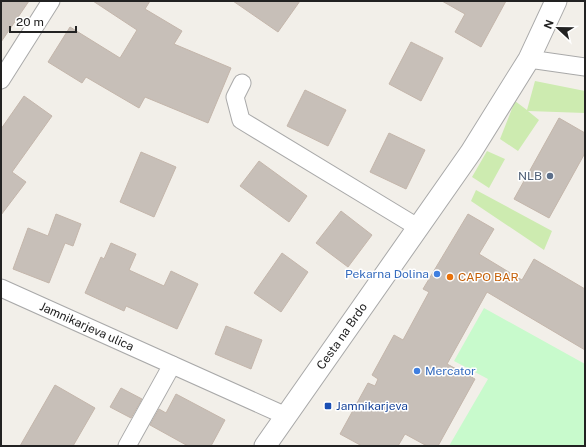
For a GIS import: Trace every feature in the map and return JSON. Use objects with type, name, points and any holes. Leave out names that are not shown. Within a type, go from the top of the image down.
[{"type":"street","points":[[1,80],[51,1]]},
{"type":"street","name":"Cesta na Brdo","points":[[265,446],[471,152],[529,59],[556,1]]},
{"type":"street","points":[[529,59],[585,67]]},
{"type":"street","points":[[242,83],[235,97],[241,120],[419,228]]},
{"type":"street","name":"Jamnikarjeva ulica","points":[[1,288],[286,416]]},
{"type":"street","points":[[127,446],[172,365]]},
{"type":"green space","points":[[535,81],[585,91],[585,113],[528,111],[539,120],[518,151],[500,139],[515,101],[527,110]]},
{"type":"green space","points":[[487,151],[505,159],[489,188],[472,177]]},
{"type":"green space","points":[[476,190],[552,231],[544,250],[471,201]]},
{"type":"green space","points":[[484,308],[585,364],[585,446],[449,446],[488,379],[454,361]]},
{"type":"building","points":[[1,1],[29,1],[1,42]]},
{"type":"building","points":[[93,1],[150,1],[145,9],[182,31],[174,44],[231,68],[208,123],[145,97],[139,108],[86,77],[82,83],[48,62],[70,27],[120,58],[137,30]]},
{"type":"building","points":[[233,1],[300,1],[278,32]]},
{"type":"building","points":[[442,1],[506,1],[481,47],[455,32],[465,14]]},
{"type":"building","points":[[411,42],[443,58],[421,101],[389,84]]},
{"type":"building","points":[[305,90],[346,110],[328,146],[287,126]]},
{"type":"building","points":[[24,96],[52,116],[12,172],[26,182],[1,215],[1,129]]},
{"type":"building","name":"NLB","points":[[559,118],[585,133],[585,153],[549,218],[514,199]]},
{"type":"building","points":[[389,133],[425,150],[406,189],[370,172]]},
{"type":"building","points":[[141,152],[176,167],[154,217],[120,202]]},
{"type":"building","points":[[259,161],[307,196],[289,222],[240,186]]},
{"type":"building","points":[[341,211],[372,235],[348,267],[316,243]]},
{"type":"building","points":[[56,214],[81,224],[73,246],[65,243],[49,283],[13,269],[28,228],[48,236]]},
{"type":"building","points":[[468,214],[494,229],[479,254],[522,280],[534,259],[585,289],[585,350],[487,292],[447,364],[475,379],[438,446],[427,446],[405,434],[398,446],[362,446],[340,434],[368,383],[375,386],[378,379],[372,375],[394,335],[403,340],[429,292],[423,289]]},
{"type":"building","points":[[111,243],[136,254],[129,270],[164,286],[171,271],[198,284],[177,329],[126,306],[124,311],[85,293],[101,257],[104,259]]},
{"type":"building","points":[[282,253],[308,272],[281,312],[254,293]]},
{"type":"building","points":[[226,326],[262,340],[251,369],[215,354]]},
{"type":"building","points":[[55,385],[95,408],[73,446],[20,446]]},
{"type":"building","points":[[121,388],[142,399],[131,418],[110,407]]},
{"type":"building","points":[[176,394],[225,420],[211,446],[188,446],[150,425],[159,409],[166,413]]},
{"type":"place","name":"NLB","points":[[550,176]]},
{"type":"place","name":"Pekarna Dolina","points":[[437,274]]},
{"type":"place","name":"CAPO BAR","points":[[450,277]]},
{"type":"place","name":"Mercator","points":[[417,371]]},
{"type":"place","name":"Jamnikarjeva","points":[[328,406]]}]
